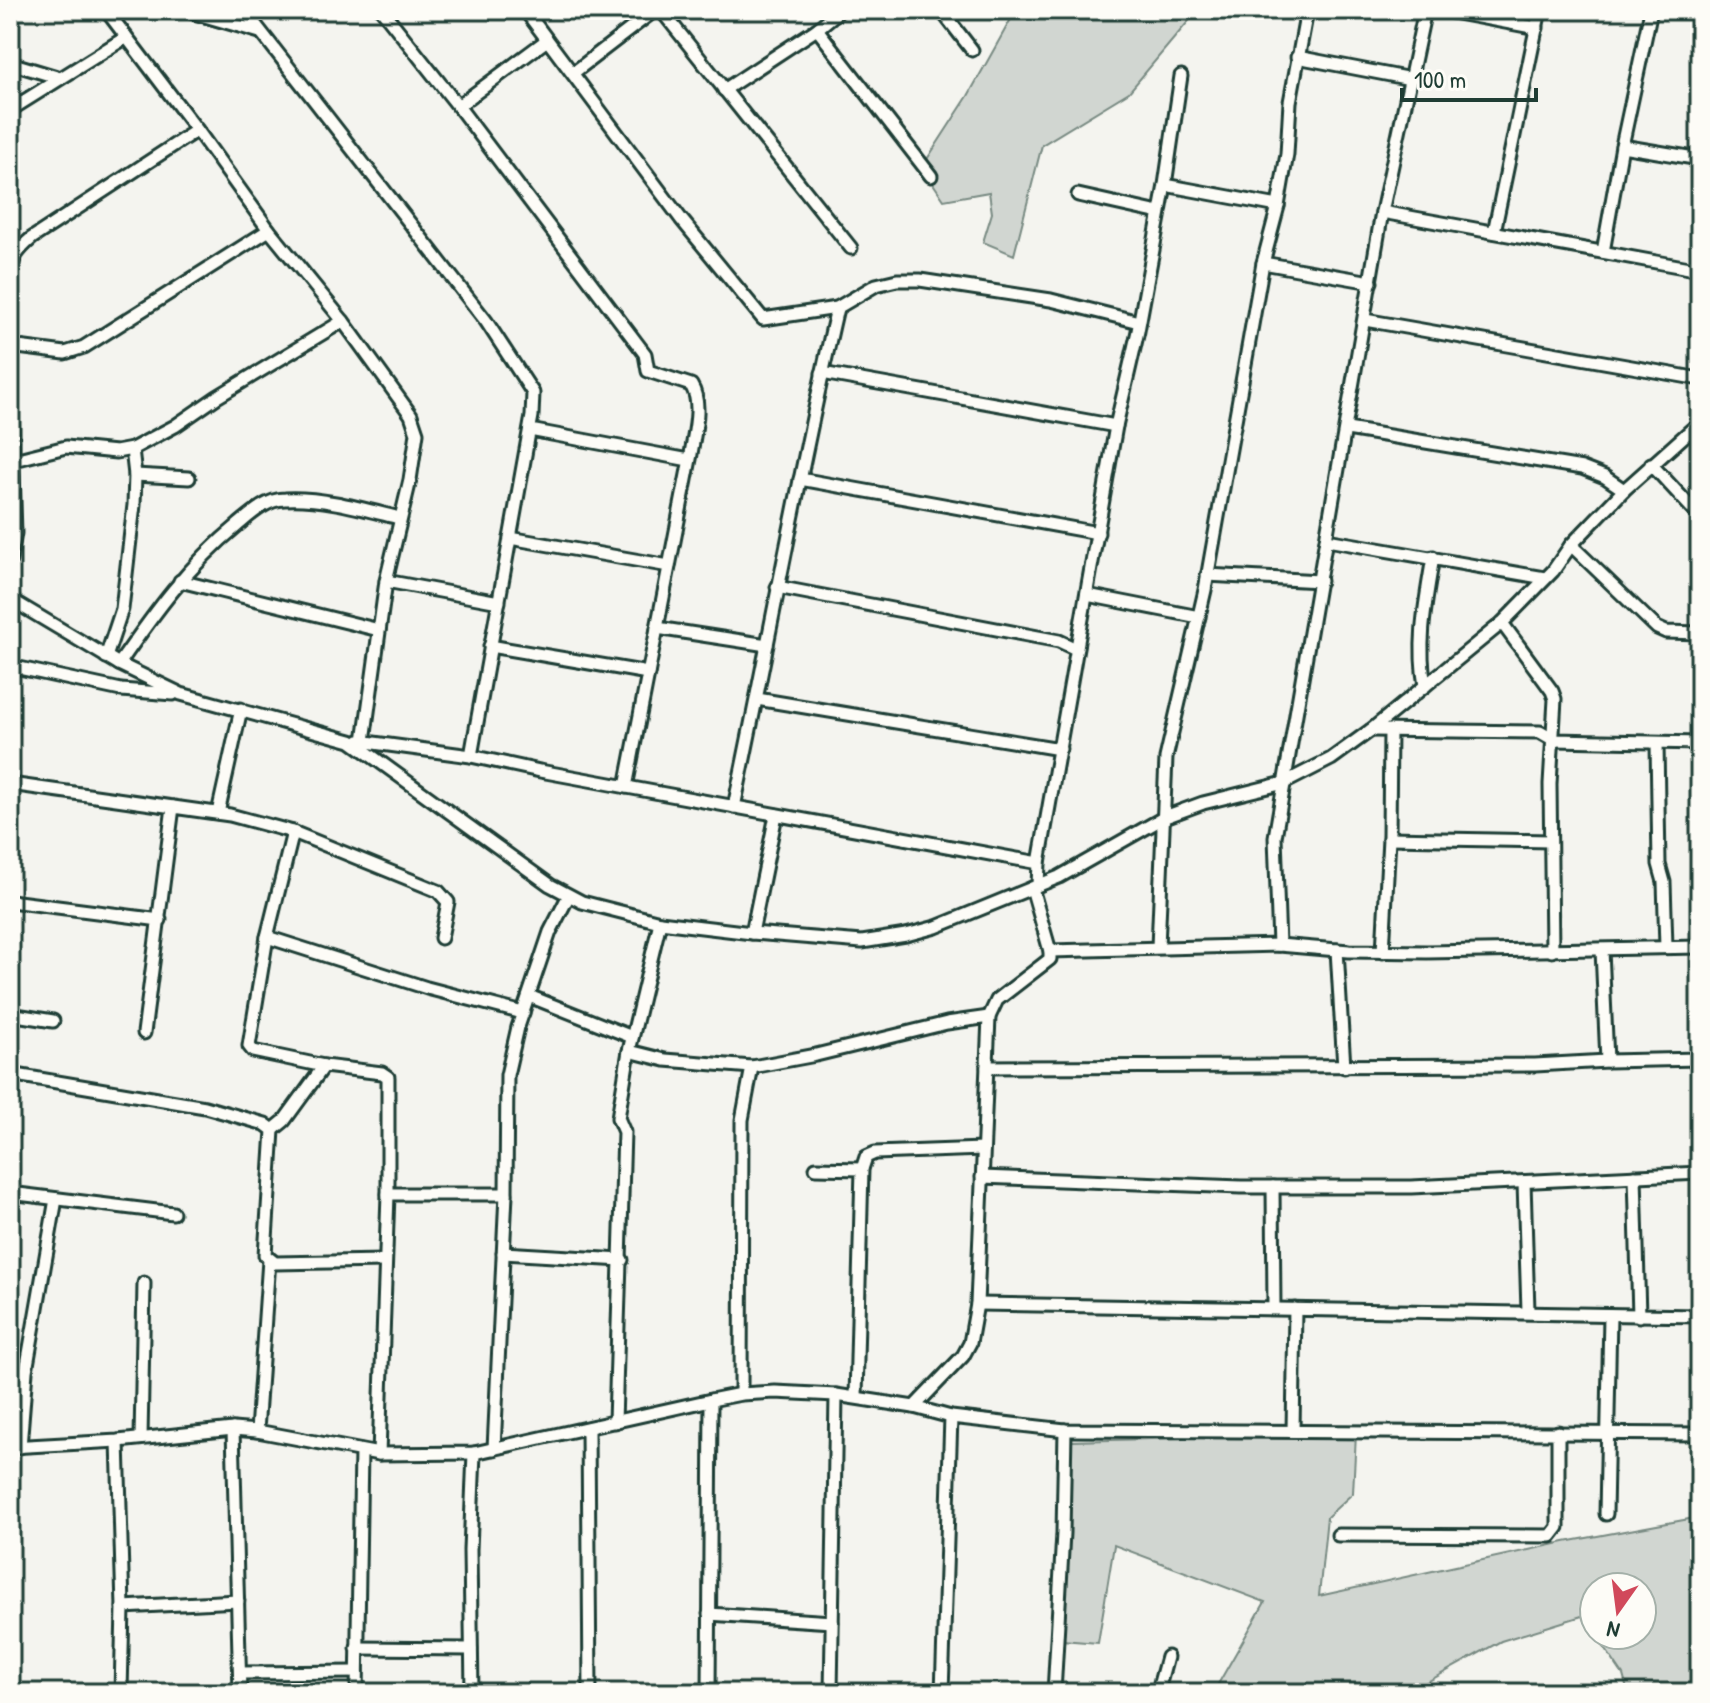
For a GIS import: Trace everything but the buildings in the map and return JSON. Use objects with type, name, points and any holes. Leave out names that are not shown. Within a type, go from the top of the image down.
[{"type":"street","points":[[106,10],[269,230],[343,321],[416,424],[410,480],[386,581],[364,741]]},
{"type":"street","points":[[184,10],[261,32]]},
{"type":"street","points":[[244,10],[486,321],[533,393],[530,430],[471,756]]},
{"type":"street","points":[[382,10],[645,354],[648,371],[691,385],[694,389],[697,412],[689,460],[626,787]]},
{"type":"street","points":[[525,10],[681,219],[763,319],[837,308],[876,285],[897,280],[920,280],[1051,300],[1139,322]]},
{"type":"street","points":[[573,73],[655,10]]},
{"type":"street","points":[[661,10],[851,248]]},
{"type":"street","points":[[724,90],[817,29],[840,10]]},
{"type":"street","points":[[941,10],[972,50]]},
{"type":"street","points":[[1279,945],[1275,837],[1382,212],[1425,10]]},
{"type":"street","points":[[1441,10],[1537,28]]},
{"type":"street","points":[[1494,232],[1540,10]]},
{"type":"street","points":[[1603,252],[1651,10]]},
{"type":"street","points":[[1158,947],[1166,758],[1199,617],[1263,263],[1278,206],[1287,154],[1290,102],[1307,11]]},
{"type":"street","points":[[817,29],[931,176]]},
{"type":"street","points":[[10,110],[125,38]]},
{"type":"street","points":[[458,106],[547,40]]},
{"type":"street","points":[[1297,57],[1411,79]]},
{"type":"street","points":[[10,63],[60,78]]},
{"type":"street","points":[[914,1407],[963,1356],[970,1343],[977,1304],[989,1017],[997,1000],[1050,959],[1035,887],[1116,426],[1165,185],[1181,76]]},
{"type":"street","points":[[10,276],[17,250],[32,238],[197,130]]},
{"type":"street","points":[[1622,146],[1700,159]]},
{"type":"street","points":[[1165,185],[1278,206]]},
{"type":"street","points":[[1078,195],[1159,213]]},
{"type":"street","points":[[1382,212],[1700,270]]},
{"type":"street","points":[[10,346],[65,353],[84,347],[269,230]]},
{"type":"street","points":[[1263,263],[1371,282]]},
{"type":"street","points":[[734,807],[837,308]]},
{"type":"street","points":[[1365,320],[1700,379]]},
{"type":"street","points":[[12,461],[66,447],[116,452],[132,449],[175,426],[343,321]]},
{"type":"street","points":[[822,373],[1116,426]]},
{"type":"street","points":[[10,375],[15,533],[10,561]]},
{"type":"street","points":[[351,741],[568,897],[596,906],[660,922],[828,940],[880,940],[936,927],[1075,869],[1165,817],[1203,803],[1284,783],[1331,759],[1502,623],[1553,571],[1571,545],[1624,490],[1700,422]]},
{"type":"street","points":[[1347,429],[1582,468],[1605,477],[1624,490]]},
{"type":"street","points":[[530,430],[689,460]]},
{"type":"street","points":[[106,657],[122,609],[135,475],[132,449]]},
{"type":"street","points":[[1651,464],[1700,517]]},
{"type":"street","points":[[135,475],[189,478]]},
{"type":"street","points":[[800,479],[1098,533]]},
{"type":"street","points":[[119,664],[165,597],[210,548],[255,511],[271,502],[284,499],[352,506],[399,518]]},
{"type":"street","points":[[510,538],[669,566]]},
{"type":"street","points":[[1327,540],[1545,578]]},
{"type":"street","points":[[1571,545],[1657,628],[1666,632],[1700,633]]},
{"type":"street","points":[[1425,686],[1421,635],[1433,557]]},
{"type":"street","points":[[1207,575],[1320,581]]},
{"type":"street","points":[[180,581],[379,630]]},
{"type":"street","points":[[386,581],[499,602]]},
{"type":"street","points":[[777,587],[1059,641],[1076,649]]},
{"type":"street","points":[[1087,595],[1199,617]]},
{"type":"street","points":[[10,599],[106,657],[181,694]]},
{"type":"street","points":[[1502,623],[1555,699],[1550,784],[1552,951]]},
{"type":"street","points":[[657,628],[767,645]]},
{"type":"street","points":[[1059,641],[1079,634]]},
{"type":"street","points":[[490,646],[648,673]]},
{"type":"street","points":[[10,666],[121,690],[181,694],[351,741],[471,756],[1039,863]]},
{"type":"street","points":[[757,699],[1060,749]]},
{"type":"street","points":[[218,813],[241,709]]},
{"type":"street","points":[[1371,730],[1540,732],[1554,740],[1700,743]]},
{"type":"street","points":[[1383,952],[1389,838],[1390,730]]},
{"type":"street","points":[[1657,743],[1659,864],[1664,882],[1666,947]]},
{"type":"street","points":[[10,784],[218,813],[293,832],[438,891],[448,902],[441,938]]},
{"type":"street","points":[[144,1033],[173,807]]},
{"type":"street","points":[[752,933],[776,815]]},
{"type":"street","points":[[293,832],[267,937],[249,1046],[253,1051],[324,1066],[382,1073],[388,1077],[388,1194],[379,1454]]},
{"type":"street","points":[[1389,838],[1550,841]]},
{"type":"street","points":[[494,1449],[506,1194],[507,1075],[523,1013],[550,932],[568,897]]},
{"type":"street","points":[[10,901],[160,920]]},
{"type":"street","points":[[615,1422],[624,1132],[618,1118],[632,1037],[660,922]]},
{"type":"street","points":[[267,937],[427,988],[523,1013]]},
{"type":"street","points":[[1050,951],[1279,945],[1383,952],[1700,947]]},
{"type":"street","points":[[1337,950],[1344,1067]]},
{"type":"street","points":[[1602,950],[1607,1061]]},
{"type":"street","points":[[529,996],[632,1037]]},
{"type":"street","points":[[10,1014],[53,1021]]},
{"type":"street","points":[[629,1051],[665,1060],[752,1067],[947,1023],[989,1017]]},
{"type":"street","points":[[987,1067],[1535,1065],[1700,1059]]},
{"type":"street","points":[[324,1066],[284,1121],[273,1130],[265,1255],[275,1263],[384,1261]]},
{"type":"street","points":[[741,1394],[742,1120],[752,1067]]},
{"type":"street","points":[[10,1074],[205,1107],[265,1124],[273,1130]]},
{"type":"street","points":[[856,1397],[862,1169],[866,1157],[870,1154],[983,1149]]},
{"type":"street","points":[[816,1168],[862,1169]]},
{"type":"street","points":[[982,1177],[1273,1187],[1411,1187],[1700,1173]]},
{"type":"street","points":[[1635,1176],[1639,1316]]},
{"type":"street","points":[[1524,1182],[1528,1311]]},
{"type":"street","points":[[1273,1187],[1274,1308]]},
{"type":"street","points":[[10,1193],[173,1213]]},
{"type":"street","points":[[388,1194],[506,1194]]},
{"type":"street","points":[[56,1199],[15,1447],[118,1441],[233,1429],[379,1454],[474,1453],[741,1394],[856,1397],[951,1417],[1065,1430],[1700,1434]]},
{"type":"street","points":[[503,1253],[622,1260]]},
{"type":"street","points":[[257,1431],[269,1260]]},
{"type":"street","points":[[141,1438],[144,1283]]},
{"type":"street","points":[[977,1304],[1700,1316]]},
{"type":"street","points":[[1293,1431],[1295,1309]]},
{"type":"street","points":[[1606,1514],[1610,1315]]},
{"type":"street","points":[[831,1693],[836,1395]]},
{"type":"street","points":[[709,1693],[711,1400]]},
{"type":"street","points":[[942,1693],[951,1417]]},
{"type":"street","points":[[588,1428],[590,1693]]},
{"type":"street","points":[[233,1429],[240,1693]]},
{"type":"street","points":[[1054,1693],[1065,1430]]},
{"type":"street","points":[[1338,1535],[1551,1536],[1558,1527],[1558,1432]]},
{"type":"street","points":[[100,1693],[121,1693],[123,1607],[118,1441]]},
{"type":"street","points":[[357,1693],[361,1451]]},
{"type":"street","points":[[472,1693],[470,1550],[474,1453]]},
{"type":"street","points":[[123,1607],[238,1601]]},
{"type":"street","points":[[709,1614],[832,1622]]},
{"type":"street","points":[[357,1648],[471,1649]]},
{"type":"street","points":[[1162,1693],[1160,1683],[1167,1657]]},
{"type":"street","points":[[240,1673],[357,1672]]},
{"type":"shaded area","points":[[1016,10],[1198,10],[1129,92],[1042,145],[1014,255],[983,242],[992,213],[989,192],[944,200],[922,167],[968,96]]},
{"type":"shaded area","points":[[1356,1434],[1353,1493],[1327,1517],[1319,1596],[1565,1542],[1700,1517],[1700,1693],[1628,1693],[1623,1675],[1607,1651],[1658,1651],[1658,1571],[1578,1571],[1578,1617],[1501,1641],[1407,1693],[1213,1693],[1265,1602],[1114,1545],[1098,1643],[1062,1640],[1071,1441]]}]
